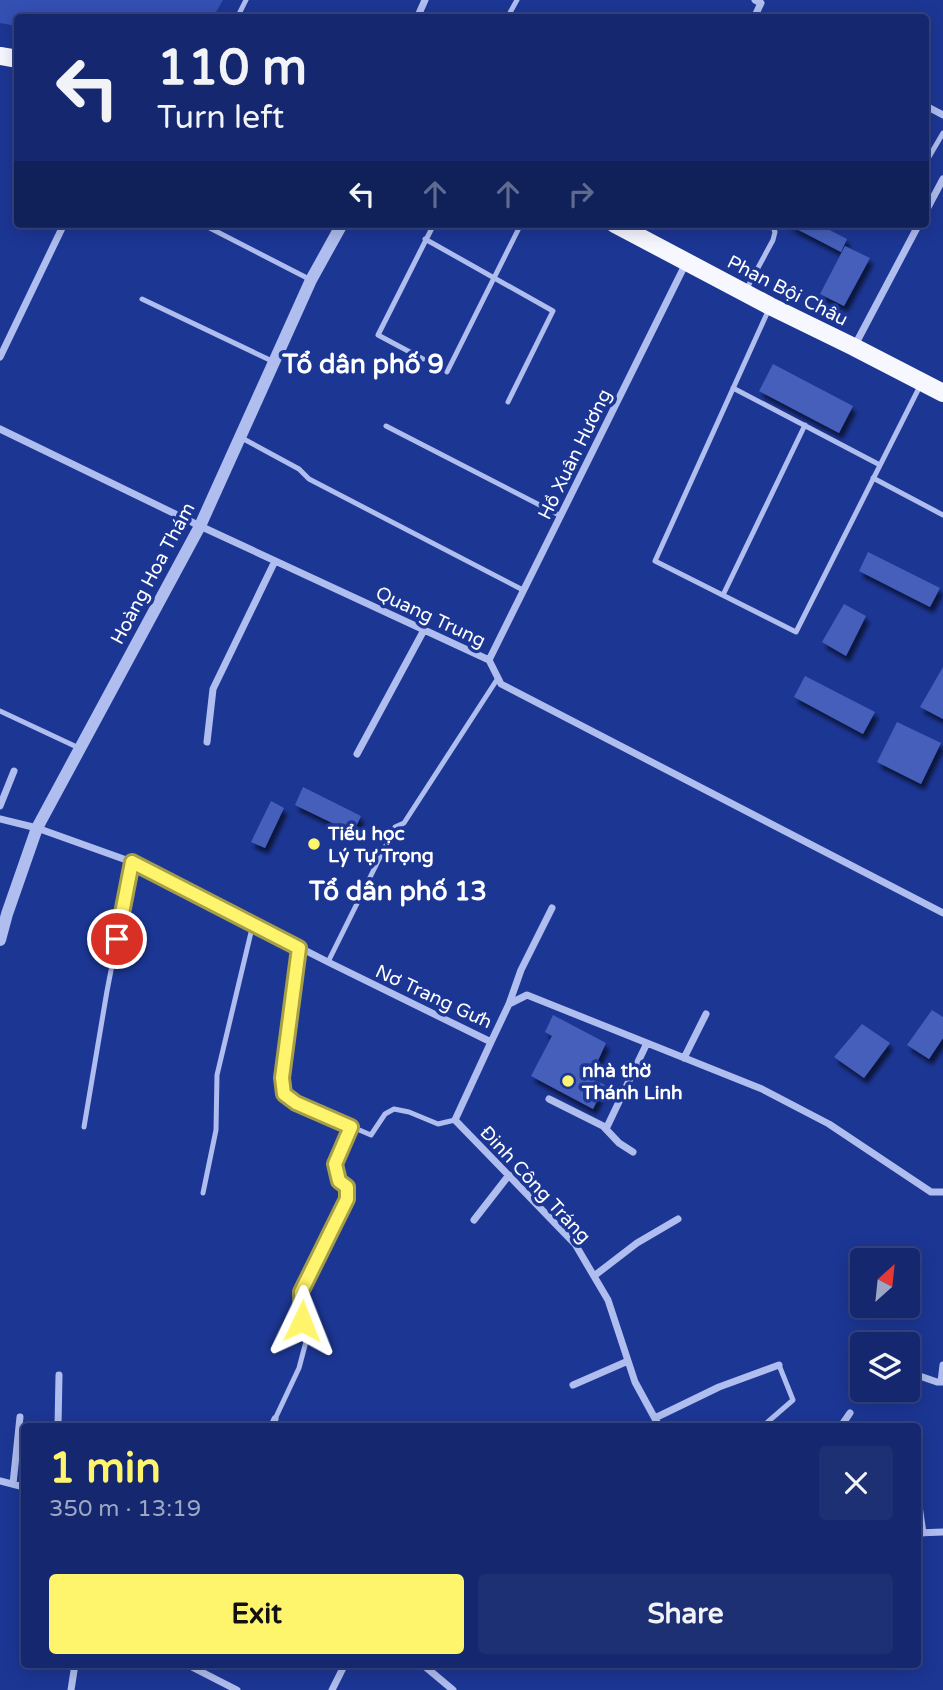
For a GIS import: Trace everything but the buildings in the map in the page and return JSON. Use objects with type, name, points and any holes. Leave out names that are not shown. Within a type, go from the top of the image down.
[{"type":"main road","name":"Phan Bội Châu","points":[[625,228],[641,234],[770,306],[943,393]]},
{"type":"street","points":[[755,0],[761,4],[758,14]]},
{"type":"street","points":[[929,205],[943,179]]},
{"type":"street","points":[[0,357],[62,228]]},
{"type":"street","name":"Hoàng Hoa Thám","points":[[0,940],[37,828],[200,526],[311,279],[340,228]]},
{"type":"street","points":[[854,347],[917,228]]},
{"type":"street","name":"Hồ Xuân Hương","points":[[489,660],[687,262]]},
{"type":"street","name":"Quang Trung","points":[[0,429],[200,526],[489,660],[501,684],[943,913]]},
{"type":"street","points":[[207,742],[214,689],[275,561]]},
{"type":"street","points":[[357,754],[424,630]]},
{"type":"street","points":[[0,806],[14,771]]},
{"type":"street","name":"Nơ Trang Gưh","points":[[0,819],[37,828],[132,862],[491,1042],[509,1004],[527,995],[762,1089],[829,1124],[931,1192],[943,1192]]},
{"type":"street","points":[[509,1004],[520,970],[552,908]]},
{"type":"street","points":[[684,1058],[706,1014]]},
{"type":"street","name":"Đinh Công Tráng","points":[[491,1042],[455,1119],[575,1244],[608,1300],[635,1382],[657,1423]]},
{"type":"street","points":[[606,1129],[647,1043]]},
{"type":"street","points":[[549,1099],[606,1129],[619,1143],[633,1152]]},
{"type":"street","points":[[474,1220],[509,1175]]},
{"type":"street","points":[[594,1276],[637,1243],[678,1219]]},
{"type":"street","points":[[573,1385],[628,1361]]},
{"type":"street","points":[[654,1418],[719,1387],[779,1365]]},
{"type":"street","points":[[920,1376],[942,1382],[943,1365]]},
{"type":"street","points":[[58,1423],[59,1375]]},
{"type":"street","points":[[843,1423],[850,1413]]},
{"type":"street","points":[[13,1484],[20,1417]]},
{"type":"street","points":[[0,1481],[21,1486]]},
{"type":"street","points":[[921,1533],[943,1532]]},
{"type":"street","points":[[71,1690],[74,1668]]},
{"type":"street","points":[[194,1668],[237,1690]]},
{"type":"street","points":[[332,1690],[343,1668]]},
{"type":"street","points":[[427,1668],[453,1690]]},
{"type":"lane","points":[[929,157],[943,134]]},
{"type":"lane","points":[[210,228],[311,279]]},
{"type":"lane","points":[[424,359],[378,335],[432,228]]},
{"type":"lane","points":[[447,372],[519,228]]},
{"type":"lane","points":[[745,293],[773,240],[774,228]]},
{"type":"lane","points":[[425,239],[553,310],[508,402]]},
{"type":"lane","points":[[142,299],[273,361]]},
{"type":"lane","points":[[770,306],[655,561],[796,632],[922,382]]},
{"type":"lane","points":[[733,388],[880,465]]},
{"type":"lane","points":[[723,595],[805,425]]},
{"type":"lane","points":[[386,426],[561,516]]},
{"type":"lane","points":[[240,438],[299,469],[309,479],[523,590]]},
{"type":"lane","points":[[873,478],[943,515]]},
{"type":"lane","points":[[328,962],[395,827],[404,823],[498,678]]},
{"type":"lane","points":[[0,710],[80,749]]},
{"type":"lane","points":[[84,1127],[132,862]]},
{"type":"lane","points":[[203,1193],[216,1130],[217,1075],[253,924]]},
{"type":"lane","points":[[299,948],[282,1078],[284,1094],[296,1103],[371,1135],[385,1114],[394,1110],[409,1112],[438,1124],[455,1119]]},
{"type":"lane","points":[[274,1422],[299,1368],[308,1334],[302,1321],[301,1292],[347,1199],[347,1187],[339,1181],[335,1164],[351,1127]]},
{"type":"lane","points":[[766,1423],[793,1400],[779,1365]]},
{"type":"shaded area","points":[[0,0],[223,0],[215,14],[14,14],[14,25],[0,23]]},
{"type":"place","name":"Tiểu học Lý Tự Trọng","points":[[314,844]]},
{"type":"place","name":"nhà thờ Thánh Linh","points":[[568,1081]]},
{"type":"district","name":"Tổ dân phố 9","points":[[363,364]]},
{"type":"district","name":"Tổ dân phố 13","points":[[398,891]]},
{"type":"route","points":[[117,939],[132,862],[299,948],[282,1078],[284,1094],[296,1103],[351,1127],[335,1164],[339,1181],[347,1187],[347,1199],[301,1292],[302,1321]]}]
